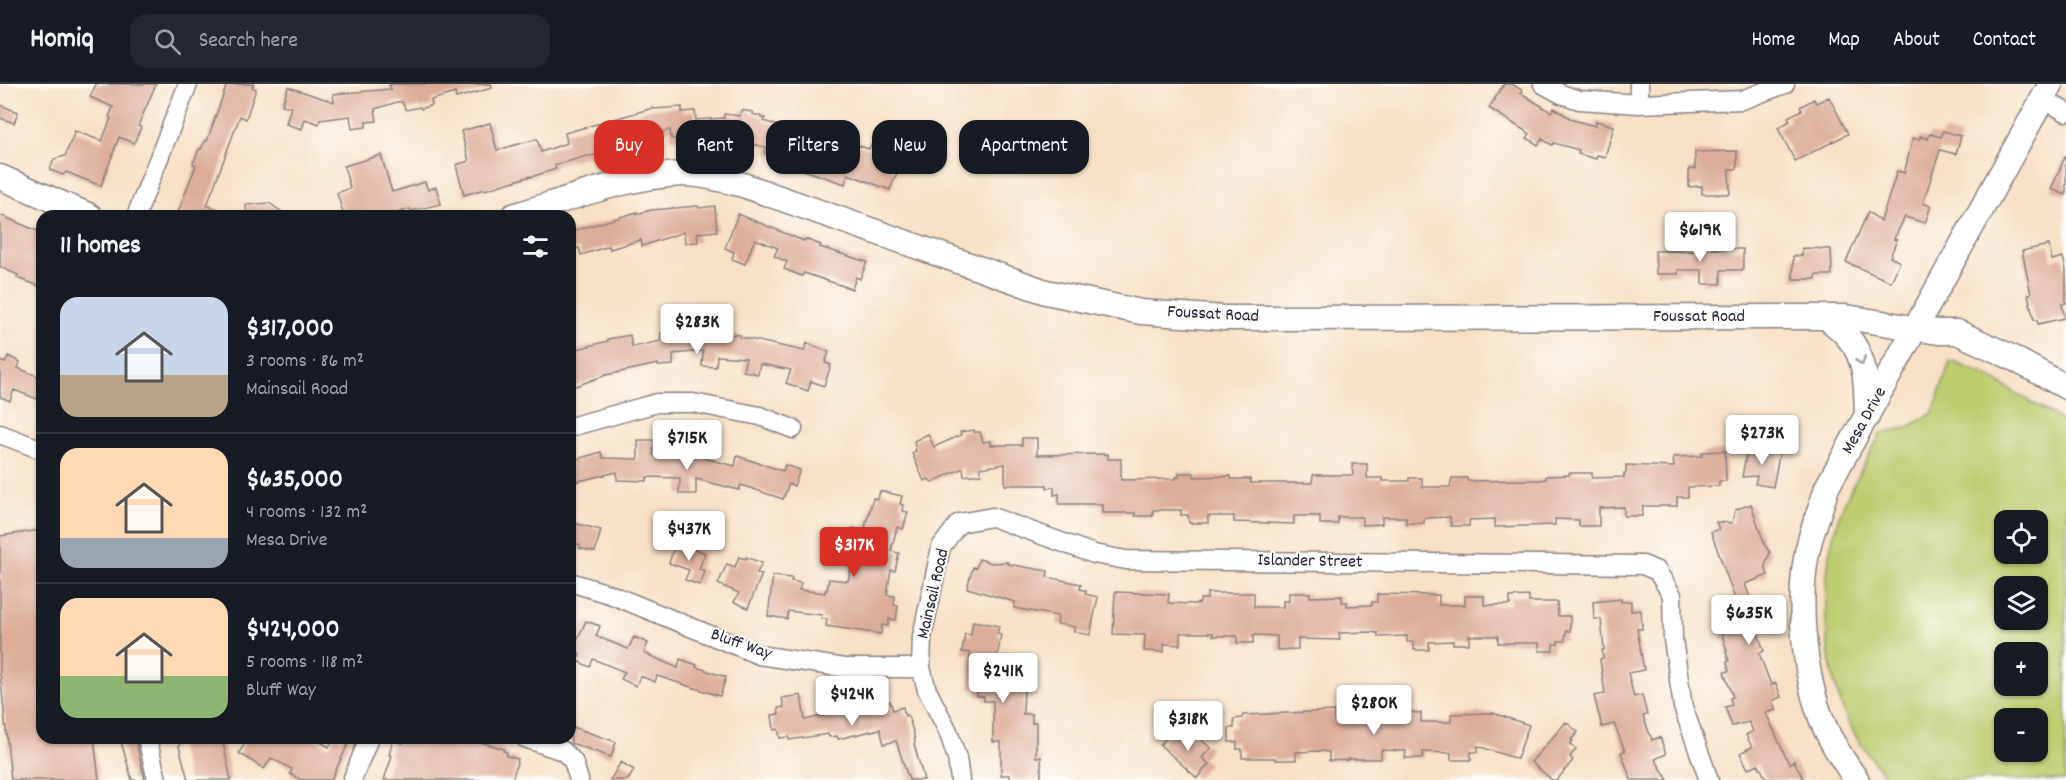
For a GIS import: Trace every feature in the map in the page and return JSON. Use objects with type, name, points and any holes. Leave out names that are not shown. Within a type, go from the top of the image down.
[{"type":"main road","name":"Mesa Drive","points":[[1857,780],[1829,736],[1809,672],[1803,637],[1803,583],[1810,541],[1827,487],[1867,417],[1928,330],[2047,91]]},
{"type":"main road","name":"Foussat Road","points":[[533,210],[629,181],[684,174],[705,175],[743,185],[1046,292],[1141,312],[1224,318],[1846,317],[1928,330],[1957,332],[2011,357],[2066,387]]},
{"type":"main road","points":[[0,177],[76,210]]},
{"type":"main road","points":[[1826,317],[1847,335],[1862,359],[1866,377],[1867,417]]},
{"type":"main road","name":"Foussat Road","points":[[1928,330],[1951,344],[2012,373],[2025,383],[2048,389],[2066,402]]},
{"type":"street","points":[[138,210],[188,84]]},
{"type":"street","points":[[1543,84],[1561,94],[1579,100],[1639,104],[1742,100],[1785,84]]},
{"type":"street","points":[[1639,84],[1639,104]]},
{"type":"street","points":[[2047,91],[2066,112]]},
{"type":"street","points":[[576,425],[657,403],[693,403],[760,416],[793,429]]},
{"type":"street","points":[[0,434],[36,448]]},
{"type":"street","name":"Islander Street","points":[[969,520],[992,517],[1094,554],[1126,560],[1643,565],[1657,571],[1672,595],[1672,639],[1683,707],[1710,780]]},
{"type":"street","name":"Mainsail Road","points":[[960,780],[957,758],[948,731],[927,690],[921,668],[922,637],[941,547],[959,523],[969,520]]},
{"type":"street","name":"Bluff Way","points":[[576,584],[612,595],[759,655],[845,668],[921,668]]},
{"type":"street","points":[[148,744],[157,780]]},
{"type":"street","points":[[353,778],[367,744]]},
{"type":"street","points":[[541,744],[563,752],[573,761],[579,780]]},
{"type":"green space","points":[[1950,361],[1986,375],[2066,423],[2066,780],[1888,780],[1856,736],[1846,717],[1835,684],[1827,633],[1827,579],[1835,529],[1847,497],[1881,433],[1907,428],[1933,413]]},
{"type":"building","points":[[96,84],[156,84],[138,126],[141,127],[134,143],[119,137],[101,186],[66,172],[63,175],[50,170],[54,159],[65,156],[75,131],[102,141],[113,107],[90,97]]},
{"type":"building","points":[[227,84],[254,84],[252,87],[256,89],[246,119],[240,116],[207,205],[219,210],[179,210],[196,165],[193,164],[199,149],[207,141]]},
{"type":"building","points":[[389,84],[491,84],[492,88],[456,98],[455,93],[431,100],[432,105],[421,109],[420,107],[406,110],[402,102],[397,102],[375,109],[377,121],[366,122],[366,127],[352,129],[350,116],[320,120],[319,124],[305,119],[302,129],[286,124],[291,107],[282,105],[288,87],[334,102],[333,94],[391,89]]},
{"type":"building","points":[[1504,84],[1512,84],[1523,91],[1521,93],[1551,112],[1554,108],[1573,120],[1595,126],[1596,121],[1614,126],[1605,157],[1597,155],[1596,159],[1578,154],[1579,150],[1554,143],[1552,145],[1542,139],[1538,145],[1527,138],[1530,134],[1489,108]]},
{"type":"building","points":[[1829,97],[1848,134],[1795,161],[1778,128],[1790,121],[1788,117],[1802,110],[1800,107],[1814,99],[1816,103]]},
{"type":"building","points":[[0,105],[18,112],[14,123],[0,118]]},
{"type":"building","points":[[682,107],[682,112],[695,111],[696,120],[676,120],[676,139],[671,139],[670,130],[664,132],[664,120],[611,120],[653,109]]},
{"type":"building","points":[[741,110],[753,112],[752,114],[765,118],[766,147],[754,144],[754,120],[696,120],[724,118],[724,114],[740,116]]},
{"type":"building","points":[[490,123],[497,150],[537,139],[541,152],[567,143],[565,133],[594,125],[594,155],[555,165],[556,169],[531,177],[464,195],[456,165],[469,161],[461,131]]},
{"type":"building","points":[[1943,131],[1961,136],[1956,154],[1940,150],[1923,203],[1931,206],[1925,223],[1905,217],[1894,239],[1897,240],[1890,257],[1900,262],[1891,282],[1846,262],[1868,212],[1881,221],[1897,171],[1904,173],[1913,138],[1919,140],[1920,136],[1928,139],[1930,134],[1941,137]]},
{"type":"building","points":[[872,145],[872,174],[896,174],[890,190],[848,174],[860,174],[860,146],[869,149]]},
{"type":"building","points":[[1737,151],[1737,169],[1729,169],[1730,194],[1702,194],[1702,186],[1689,187],[1689,169],[1695,169],[1695,152]]},
{"type":"building","points":[[381,155],[392,192],[425,182],[428,190],[436,187],[441,204],[415,210],[342,210],[337,193],[350,188],[344,166]]},
{"type":"building","points":[[2066,155],[2066,195],[2051,189]]},
{"type":"building","points":[[815,174],[848,174],[845,184]]},
{"type":"building","points":[[269,203],[279,210],[246,210],[246,205]]},
{"type":"building","points":[[715,206],[717,231],[697,233],[698,242],[685,243],[684,232],[642,246],[641,240],[610,249],[609,246],[581,255],[579,248],[576,249],[576,230],[651,210]]},
{"type":"building","points":[[738,214],[804,241],[805,239],[821,245],[820,247],[867,262],[860,279],[856,277],[852,289],[804,273],[802,276],[784,269],[787,262],[774,256],[778,248],[755,239],[745,264],[732,259],[734,252],[725,248]]},
{"type":"building","points":[[0,215],[36,230],[36,285],[17,278],[18,275],[0,267]]},
{"type":"building","points":[[2049,245],[2052,260],[2063,257],[2066,270],[2066,303],[2062,304],[2065,318],[2038,324],[2037,320],[2034,320],[2028,294],[2031,294],[2022,251]]},
{"type":"building","points":[[1802,248],[1831,249],[1832,275],[1816,275],[1816,279],[1793,279],[1793,256],[1802,256]]},
{"type":"building","points":[[1702,249],[1743,249],[1743,270],[1721,270],[1721,284],[1702,284],[1702,270],[1678,270],[1678,274],[1656,274],[1655,251],[1702,251]]},
{"type":"building","points":[[690,318],[692,332],[740,335],[740,337],[804,351],[807,343],[829,352],[825,363],[831,365],[824,386],[811,381],[808,391],[786,383],[791,370],[760,364],[758,374],[743,371],[746,358],[717,356],[716,367],[702,366],[703,351],[673,354],[673,365],[658,366],[658,364],[606,375],[576,386],[576,349],[608,341],[608,339],[630,335],[632,347],[661,341],[661,333],[668,332],[667,320]]},
{"type":"building","points":[[8,356],[20,362],[18,368],[36,376],[36,399],[14,390],[10,401],[0,397],[0,361],[5,363]]},
{"type":"building","points":[[974,430],[974,432],[980,432],[983,442],[991,441],[991,445],[1022,445],[1022,438],[1037,438],[1037,455],[1108,454],[1108,459],[1121,459],[1121,480],[1176,479],[1179,473],[1194,473],[1194,477],[1231,476],[1231,479],[1250,479],[1250,483],[1312,483],[1313,475],[1353,475],[1352,464],[1367,464],[1367,478],[1382,478],[1382,481],[1409,481],[1409,478],[1422,478],[1422,487],[1450,487],[1452,478],[1467,478],[1467,481],[1538,480],[1546,479],[1546,476],[1569,475],[1569,473],[1592,473],[1592,478],[1624,477],[1626,465],[1674,467],[1673,457],[1702,456],[1702,452],[1725,451],[1726,481],[1719,481],[1719,486],[1688,487],[1688,497],[1677,497],[1677,506],[1643,506],[1642,516],[1624,516],[1624,507],[1599,508],[1599,526],[1579,526],[1579,520],[1555,519],[1555,525],[1495,527],[1495,519],[1469,520],[1469,526],[1451,526],[1450,517],[1424,518],[1424,523],[1406,523],[1406,517],[1382,517],[1382,524],[1362,525],[1362,517],[1338,517],[1338,524],[1320,524],[1320,516],[1294,516],[1294,524],[1234,522],[1234,516],[1208,516],[1208,523],[1189,523],[1188,515],[1181,515],[1181,510],[1153,510],[1153,516],[1135,516],[1135,513],[1102,513],[1102,505],[1059,504],[1059,494],[1054,495],[1054,487],[1005,485],[1005,464],[980,468],[981,474],[964,476],[963,468],[932,482],[928,479],[924,481],[912,453],[916,451],[914,441],[928,434],[934,447],[961,435],[960,432]]},
{"type":"building","points":[[638,440],[654,440],[653,455],[688,456],[688,446],[703,447],[703,458],[735,466],[737,456],[783,471],[785,465],[800,470],[794,486],[789,484],[783,499],[741,485],[739,490],[696,479],[696,494],[679,494],[680,478],[647,477],[647,481],[617,480],[617,472],[576,482],[576,459],[601,452],[603,458],[638,459]]},
{"type":"building","points":[[1758,447],[1780,451],[1773,487],[1755,484],[1757,476],[1742,477],[1747,450],[1757,452]]},
{"type":"building","points":[[880,491],[902,496],[900,504],[903,505],[902,511],[908,512],[903,529],[897,527],[891,551],[899,553],[895,571],[891,570],[887,595],[895,596],[894,605],[898,606],[896,620],[889,619],[888,626],[882,625],[881,634],[826,626],[827,619],[821,619],[822,615],[788,611],[787,619],[768,616],[773,576],[792,578],[791,581],[801,583],[799,590],[825,593],[829,579],[848,581],[857,544],[850,542],[853,528],[864,531],[873,498],[878,499]]},
{"type":"building","points":[[1751,504],[1765,546],[1770,552],[1765,566],[1768,575],[1745,584],[1762,623],[1755,625],[1764,651],[1759,653],[1771,685],[1776,683],[1781,697],[1772,701],[1776,710],[1766,713],[1789,764],[1794,761],[1804,780],[1767,780],[1758,764],[1748,769],[1740,753],[1752,747],[1746,735],[1753,731],[1749,722],[1732,726],[1725,707],[1732,705],[1730,698],[1733,697],[1724,672],[1729,671],[1727,662],[1729,661],[1717,619],[1725,617],[1723,612],[1729,609],[1726,602],[1735,599],[1711,532],[1719,529],[1716,522],[1732,523],[1735,510]]},
{"type":"building","points":[[576,524],[601,530],[595,552],[579,548],[580,545],[576,544]]},
{"type":"building","points":[[36,531],[36,744],[95,744],[99,780],[11,780],[0,672],[0,536]]},
{"type":"building","points":[[676,542],[705,553],[699,569],[705,571],[700,585],[685,580],[689,570],[669,563]]},
{"type":"building","points":[[739,557],[762,563],[757,573],[762,574],[748,608],[734,602],[739,593],[718,584],[727,564],[735,567]]},
{"type":"building","points":[[979,559],[992,563],[1008,562],[1007,564],[1048,571],[1047,577],[1081,584],[1080,589],[1086,591],[1085,594],[1098,597],[1090,635],[1074,632],[1075,627],[1057,624],[1058,616],[1014,608],[1015,602],[967,588],[973,567],[976,568]]},
{"type":"building","points":[[1115,592],[1169,594],[1168,603],[1193,604],[1200,603],[1200,599],[1207,599],[1207,593],[1254,593],[1254,607],[1283,607],[1283,601],[1289,601],[1289,593],[1310,593],[1310,597],[1342,596],[1342,602],[1347,602],[1347,606],[1372,605],[1372,602],[1377,602],[1377,594],[1439,595],[1439,605],[1465,605],[1465,596],[1484,596],[1484,605],[1510,605],[1510,597],[1529,596],[1529,602],[1557,602],[1558,616],[1570,616],[1570,631],[1566,631],[1565,641],[1553,644],[1553,651],[1539,651],[1539,643],[1498,643],[1498,636],[1469,636],[1469,644],[1453,644],[1453,641],[1429,642],[1429,650],[1414,650],[1414,642],[1407,642],[1407,636],[1378,637],[1378,633],[1369,632],[1339,633],[1340,640],[1298,639],[1298,649],[1277,650],[1277,636],[1253,635],[1253,643],[1237,643],[1237,636],[1180,633],[1180,645],[1164,644],[1164,652],[1144,651],[1145,635],[1113,634]]},
{"type":"building","points":[[1621,599],[1621,602],[1631,601],[1631,611],[1641,610],[1642,629],[1637,629],[1644,670],[1628,673],[1634,697],[1642,695],[1647,715],[1643,716],[1652,740],[1660,737],[1666,754],[1655,759],[1668,780],[1631,780],[1621,752],[1625,751],[1614,724],[1602,727],[1594,696],[1605,694],[1600,659],[1603,658],[1602,650],[1604,650],[1601,619],[1594,619],[1593,602]]},
{"type":"building","points":[[586,621],[600,626],[596,636],[628,649],[634,637],[648,643],[644,653],[678,668],[680,659],[726,677],[720,696],[657,676],[655,682],[640,676],[636,686],[621,679],[625,672],[593,659],[590,667],[577,661],[580,654],[576,651],[576,643]]},
{"type":"building","points":[[973,621],[999,626],[997,634],[1001,635],[995,669],[1016,670],[1016,685],[1024,685],[1023,714],[1032,714],[1032,723],[1036,723],[1036,757],[1041,757],[1041,780],[1010,780],[1010,775],[1001,775],[1001,742],[993,742],[993,701],[984,701],[984,697],[977,696],[977,689],[969,689],[970,653],[962,652],[965,634],[971,635]]},
{"type":"building","points":[[801,695],[805,720],[831,714],[830,710],[836,709],[835,703],[852,699],[855,713],[890,701],[893,710],[903,707],[914,735],[914,744],[924,780],[909,780],[896,741],[884,744],[880,729],[838,739],[837,736],[829,737],[828,734],[789,740],[789,737],[780,738],[778,729],[774,730],[772,715],[779,714],[778,708],[784,707],[782,698]]},
{"type":"building","points":[[1334,711],[1334,721],[1362,720],[1362,716],[1406,719],[1407,712],[1421,713],[1421,722],[1451,722],[1451,714],[1493,713],[1529,725],[1517,759],[1478,746],[1478,752],[1471,752],[1471,760],[1451,760],[1451,753],[1423,752],[1423,758],[1405,758],[1406,751],[1381,750],[1381,759],[1329,761],[1329,752],[1319,751],[1296,752],[1296,760],[1275,760],[1275,758],[1242,758],[1242,749],[1237,749],[1237,742],[1229,742],[1229,728],[1234,728],[1234,719],[1242,718],[1243,715]]},
{"type":"building","points":[[1566,722],[1578,732],[1570,744],[1576,749],[1570,757],[1573,760],[1557,780],[1552,780],[1531,762]]},
{"type":"building","points":[[576,728],[616,742],[611,757],[574,744],[576,744]]},
{"type":"building","points":[[1185,732],[1192,739],[1195,735],[1211,748],[1202,758],[1209,764],[1197,778],[1160,745],[1171,733],[1179,739]]},
{"type":"building","points":[[122,744],[136,744],[145,780],[132,780]]},
{"type":"building","points":[[223,744],[231,780],[188,780],[180,745]]},
{"type":"building","points":[[244,744],[324,744],[329,747],[331,744],[348,744],[331,780],[301,780],[290,774],[292,769],[271,758],[264,769],[239,753]]},
{"type":"building","points":[[392,744],[487,744],[504,749],[503,751],[507,752],[506,756],[518,759],[512,780],[384,780],[392,756],[389,755]]},
{"type":"building","points":[[621,762],[634,770],[628,780],[610,780]]}]
